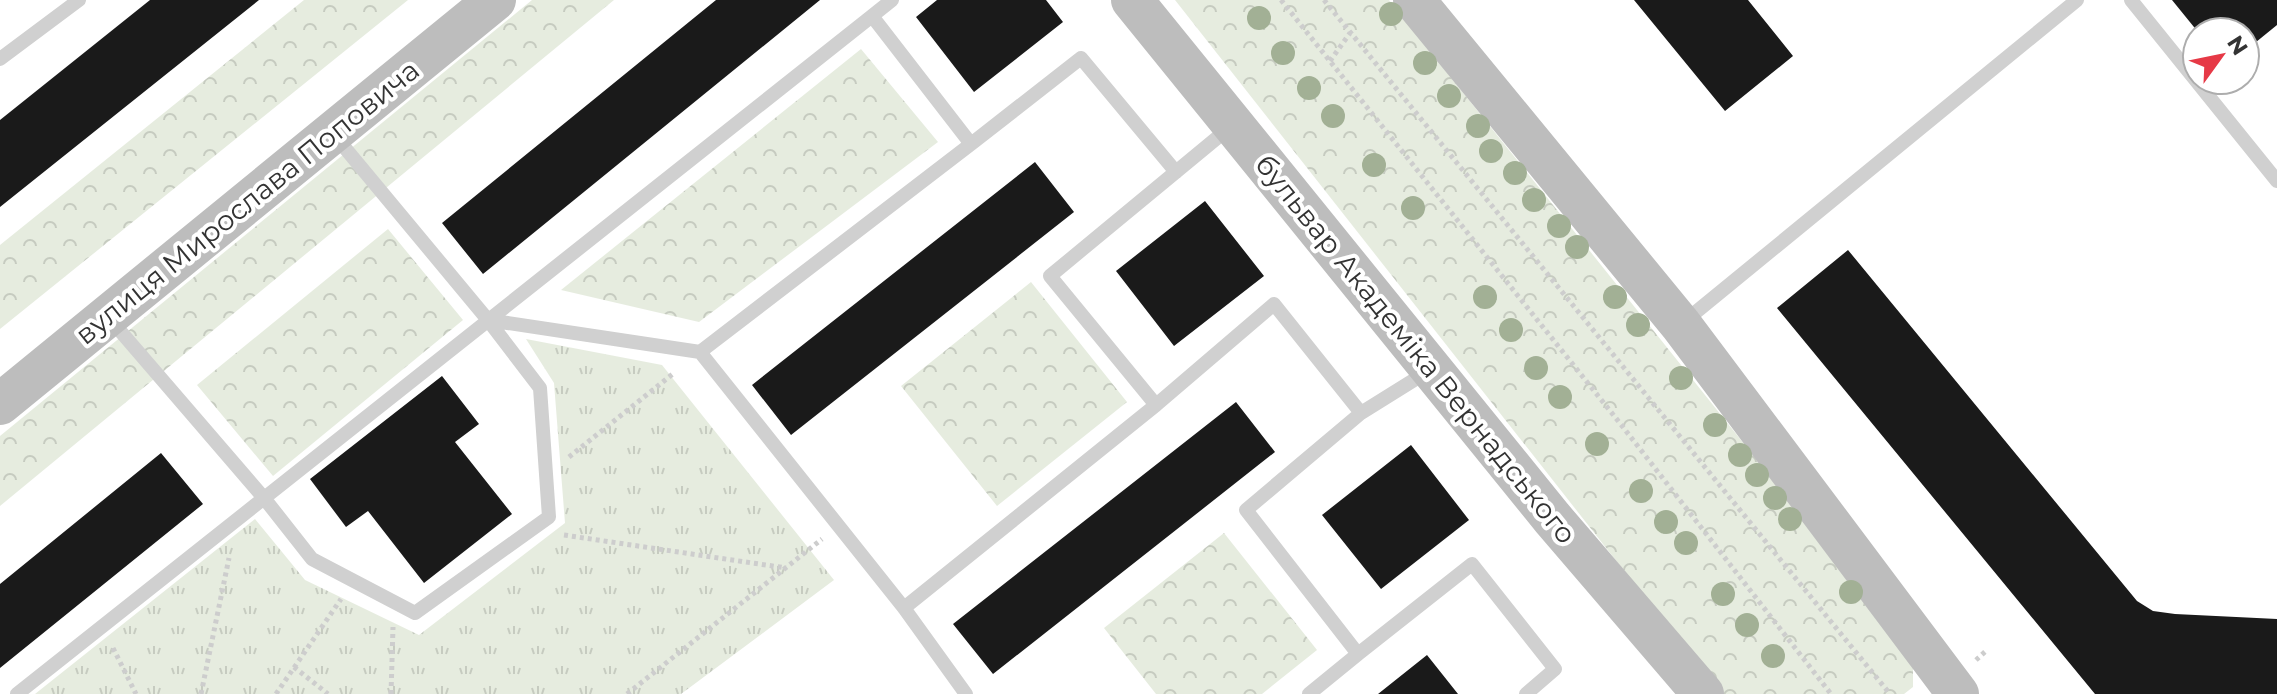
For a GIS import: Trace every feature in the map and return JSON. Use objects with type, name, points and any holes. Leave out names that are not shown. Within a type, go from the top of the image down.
[{"type":"main road","name":"вулиця Мирослава Поповича","points":[[0,404],[495,0]]},
{"type":"main road","name":"бульвар Академіка Вернадського","points":[[1132,0],[1552,518],[1703,694]]},
{"type":"main road","points":[[1414,0],[1681,325],[1958,694]]},
{"type":"lane","points":[[0,59],[79,0]]},
{"type":"lane","points":[[17,694],[892,0]]},
{"type":"lane","points":[[1681,325],[2077,0]]},
{"type":"lane","points":[[2131,0],[2277,181]]},
{"type":"lane","points":[[872,16],[971,144]]},
{"type":"lane","points":[[700,352],[1081,58],[1176,172]]},
{"type":"lane","points":[[1156,405],[1050,276],[1233,125]]},
{"type":"lane","points":[[108,316],[264,498],[312,559],[415,613],[549,517],[540,388],[488,320],[332,133]]},
{"type":"lane","points":[[904,608],[1156,405],[1274,304],[1361,413]]},
{"type":"lane","points":[[488,320],[700,352],[904,608],[966,694]]},
{"type":"lane","points":[[1358,654],[1246,510],[1361,413],[1431,370]]},
{"type":"lane","points":[[1309,694],[1472,564],[1555,669],[1526,694]]},
{"type":"path","points":[[1281,0],[1619,422],[1831,694]]},
{"type":"path","points":[[1324,0],[1890,694]]},
{"type":"path","points":[[1330,61],[1350,33]]},
{"type":"path","points":[[546,475],[700,352]]},
{"type":"path","points":[[201,694],[236,520]]},
{"type":"path","points":[[627,694],[839,526]]},
{"type":"path","points":[[531,530],[786,568]]},
{"type":"path","points":[[276,694],[353,580]]},
{"type":"path","points":[[391,694],[393,601]]},
{"type":"path","points":[[102,626],[136,694]]},
{"type":"path","points":[[294,667],[328,694]]},
{"type":"green space","points":[[304,0],[408,0],[0,329],[0,245]]},
{"type":"green space","points":[[532,0],[614,0],[0,506],[0,436]]},
{"type":"green space","points":[[1175,0],[1389,0],[1913,655],[1913,687],[1904,694],[1721,694]]},
{"type":"green space","points":[[861,49],[938,142],[699,322],[561,290]]},
{"type":"green space","points":[[388,229],[463,320],[273,476],[197,385]]},
{"type":"green space","points":[[1031,282],[1127,402],[997,506],[901,386]]},
{"type":"green space","points":[[526,339],[662,365],[834,580],[681,694],[35,694],[255,519],[305,580],[419,635],[565,523],[554,383]]},
{"type":"green space","points":[[1224,533],[1317,650],[1262,694],[1156,694],[1104,628]]},
{"type":"building","points":[[150,0],[259,0],[0,207],[0,120]]},
{"type":"building","points":[[716,0],[820,0],[483,274],[442,223]]},
{"type":"building","points":[[937,0],[1046,0],[1063,22],[974,92],[916,17]]},
{"type":"building","points":[[1634,0],[1748,0],[1793,56],[1725,111]]},
{"type":"building","points":[[2172,0],[2277,0],[2277,25],[2261,38],[2261,16],[2185,16]]},
{"type":"building","points":[[1035,162],[1074,212],[791,435],[752,385]]},
{"type":"building","points":[[1205,201],[1264,276],[1174,346],[1116,271]]},
{"type":"building","points":[[1848,250],[2137,601],[2153,611],[2175,614],[2277,619],[2277,694],[2095,694],[1777,308]]},
{"type":"building","points":[[442,376],[479,424],[455,442],[512,514],[424,583],[368,511],[346,527],[310,479]]},
{"type":"building","points":[[1236,402],[1275,452],[993,674],[953,624]]},
{"type":"building","points":[[1411,445],[1469,520],[1381,589],[1322,515]]},
{"type":"building","points":[[161,453],[203,504],[0,668],[0,584]]},
{"type":"building","points":[[1427,655],[1458,694],[1378,694]]}]
